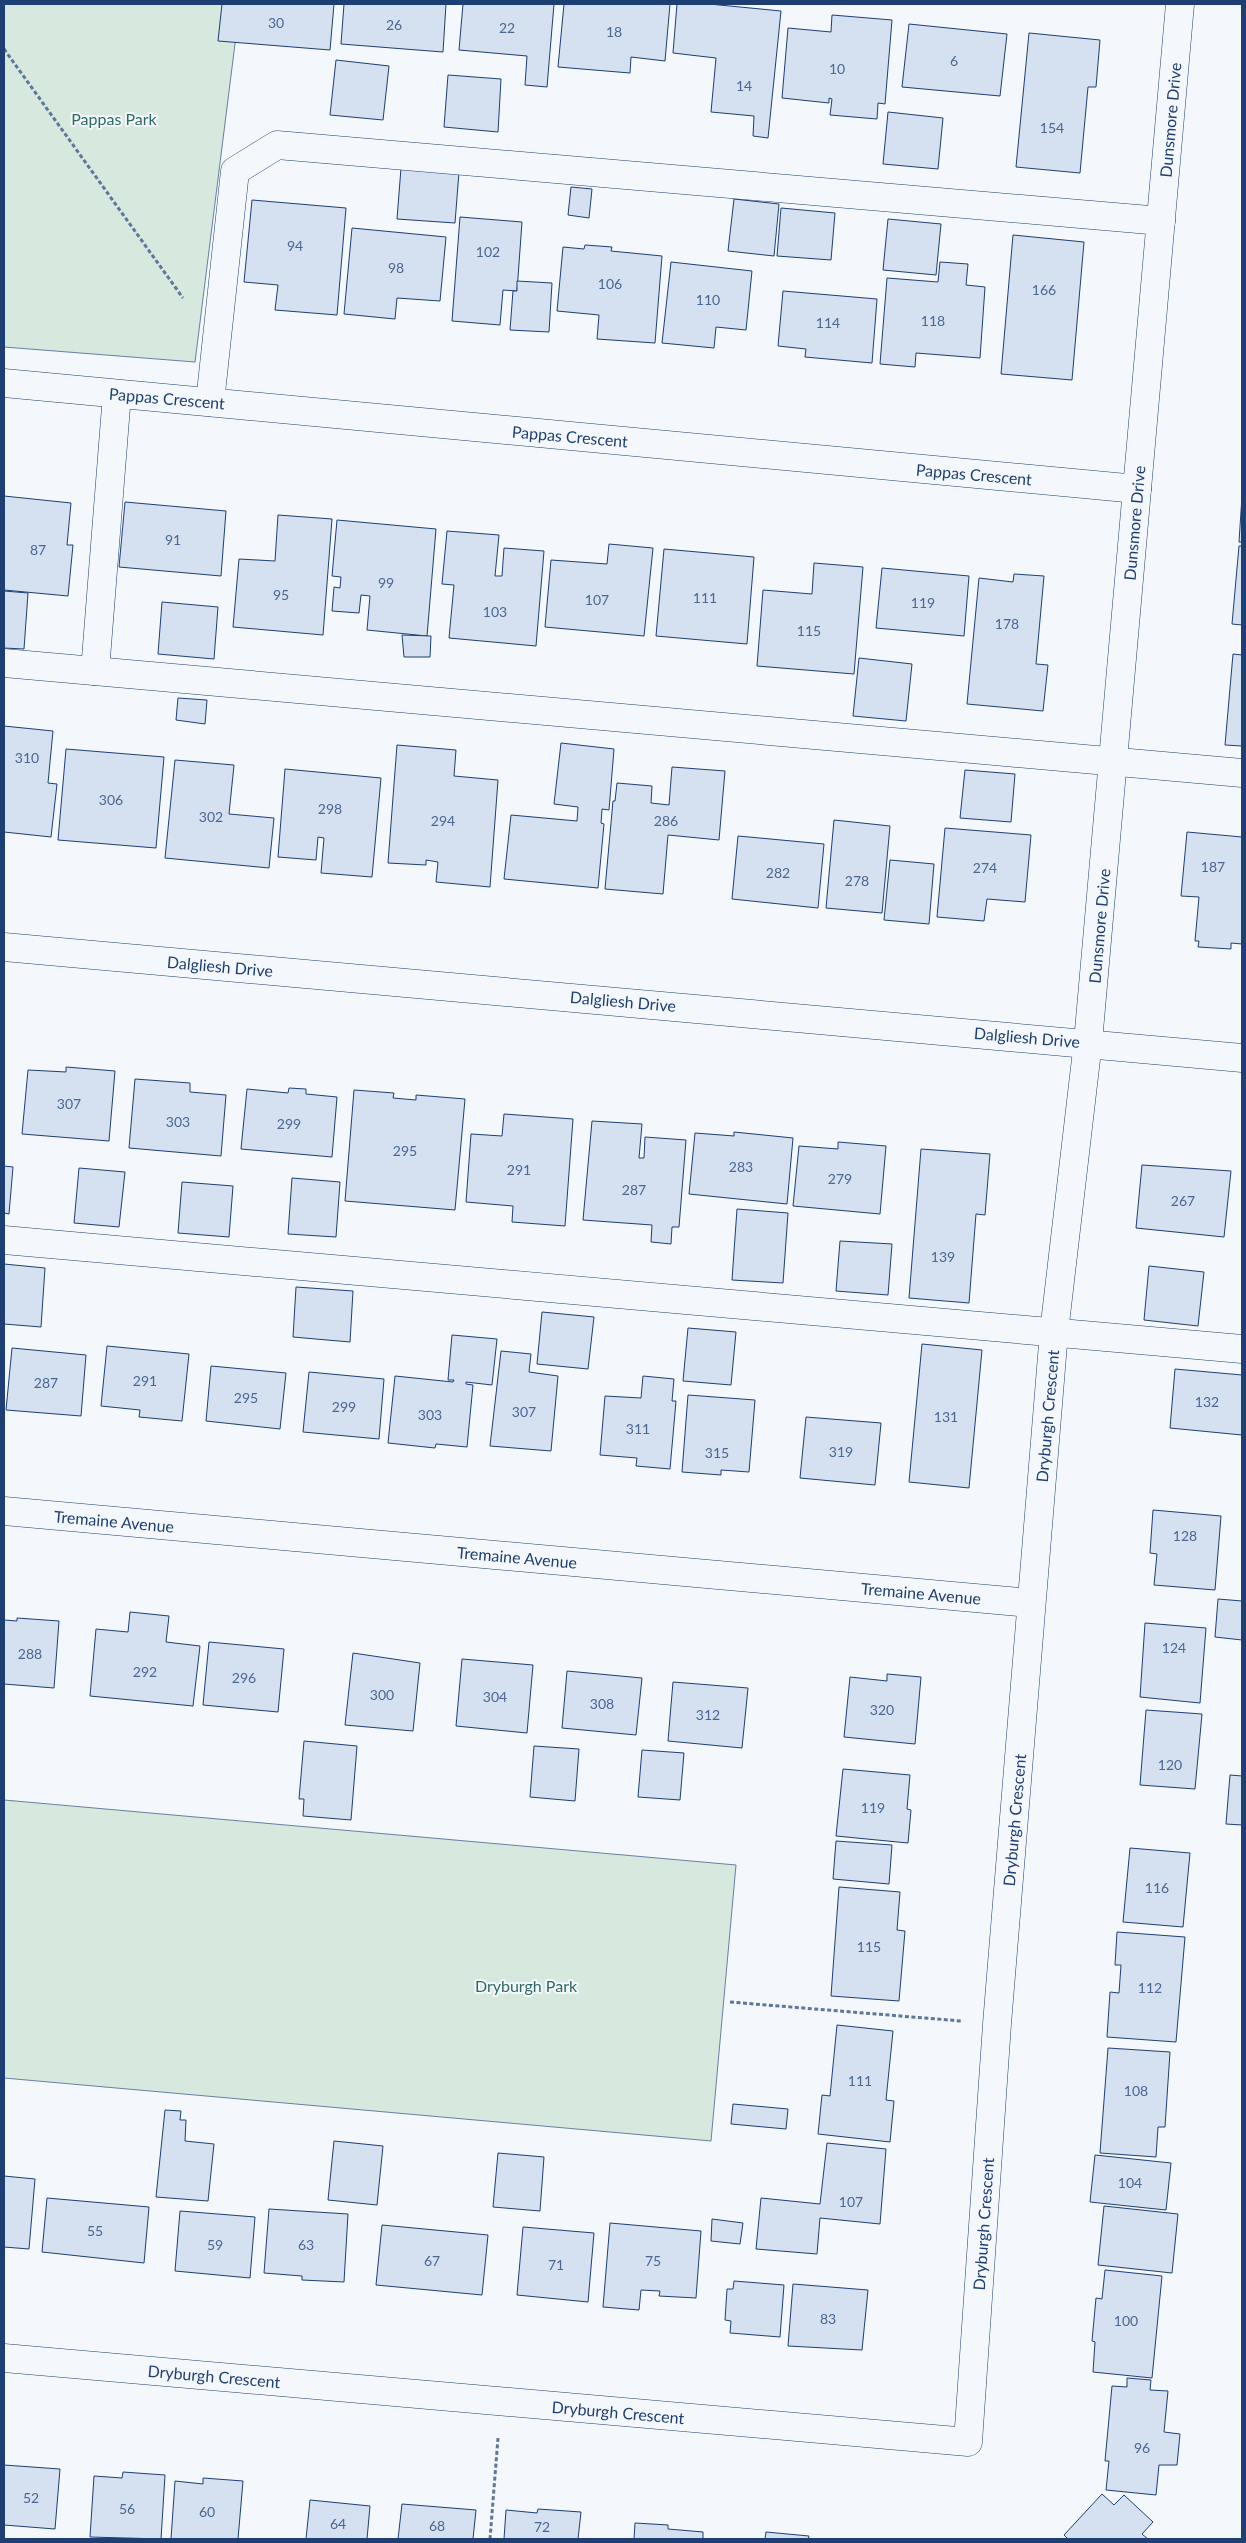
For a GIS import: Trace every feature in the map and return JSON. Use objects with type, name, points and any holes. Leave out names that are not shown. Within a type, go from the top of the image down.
[{"type":"street","name":"Dunsmore Drive","points":[[1088,1042],[1180,4]]},
{"type":"street","points":[[210,402],[235,171],[276,145],[1161,221]]},
{"type":"street","name":"Pappas Crescent","points":[[4,383],[1137,489]]},
{"type":"street","points":[[95,671],[117,394]]},
{"type":"street","points":[[4,663],[1242,773]]},
{"type":"street","name":"Dalgliesh Drive","points":[[4,947],[1088,1042],[1242,1058]]},
{"type":"street","name":"Dryburgh Crescent","points":[[4,2358],[968,2442],[997,2024],[1054,1332],[1088,1042]]},
{"type":"street","points":[[4,1240],[1242,1349]]},
{"type":"street","name":"Tremaine Avenue","points":[[4,1511],[1031,1603]]},
{"type":"path","points":[[4,49],[203,326],[218,329]]},
{"type":"path","points":[[730,2002],[997,2024]]},
{"type":"path","points":[[490,2539],[501,2402]]},
{"type":"green space","name":"Pappas Park","points":[[4,4],[240,4],[195,362],[4,347]]},
{"type":"green space","name":"Dryburgh Park","points":[[4,1800],[736,1865],[711,2141],[4,2078]]},
{"type":"building","points":[[222,4],[334,4],[330,50],[218,41]]},
{"type":"building","points":[[344,4],[446,4],[443,52],[341,44]]},
{"type":"building","points":[[463,4],[554,4],[547,87],[525,85],[527,56],[459,50]]},
{"type":"building","points":[[564,4],[670,4],[665,61],[631,57],[630,73],[558,67]]},
{"type":"building","points":[[677,4],[709,4],[781,11],[768,138],[753,136],[754,116],[711,112],[716,58],[673,53]]},
{"type":"building","points":[[832,15],[892,20],[885,104],[878,103],[877,119],[830,115],[832,99],[829,98],[829,103],[782,98],[788,28],[831,32]]},
{"type":"building","points":[[909,24],[1007,34],[1000,96],[902,87]]},
{"type":"building","points":[[1029,33],[1100,40],[1096,87],[1088,87],[1080,173],[1016,167]]},
{"type":"building","points":[[336,60],[389,66],[383,120],[330,115]]},
{"type":"building","points":[[448,75],[501,79],[498,132],[444,127]]},
{"type":"building","points":[[888,112],[943,118],[938,169],[883,164]]},
{"type":"building","points":[[401,168],[459,172],[455,223],[397,219]]},
{"type":"building","points":[[571,187],[592,189],[589,218],[568,215]]},
{"type":"building","points":[[734,199],[779,204],[774,256],[728,251]]},
{"type":"building","points":[[252,200],[346,208],[337,315],[275,310],[278,285],[244,282]]},
{"type":"building","points":[[781,208],[835,213],[831,260],[777,256]]},
{"type":"building","points":[[460,217],[522,222],[517,291],[503,290],[500,325],[452,321]]},
{"type":"building","points":[[888,219],[941,224],[936,275],[883,270]]},
{"type":"building","points":[[352,228],[446,237],[440,301],[397,298],[395,319],[344,314]]},
{"type":"building","points":[[1013,235],[1084,242],[1072,380],[1001,374]]},
{"type":"building","points":[[585,245],[612,247],[611,251],[662,256],[655,343],[597,339],[599,315],[557,311],[563,247],[584,249]]},
{"type":"building","points":[[671,262],[752,271],[746,330],[716,327],[714,348],[662,343]]},
{"type":"building","points":[[940,262],[968,264],[966,285],[985,287],[980,358],[916,353],[915,367],[880,364],[887,278],[938,282]]},
{"type":"building","points":[[517,281],[552,283],[549,332],[510,330],[513,291],[517,291]]},
{"type":"building","points":[[783,291],[877,299],[872,363],[805,357],[806,349],[778,346]]},
{"type":"building","points":[[4,496],[71,503],[67,545],[73,545],[68,596],[4,590]]},
{"type":"building","points":[[1242,496],[1242,542],[1239,542]]},
{"type":"building","points":[[125,502],[226,511],[221,576],[119,567]]},
{"type":"building","points":[[278,515],[332,519],[323,635],[233,627],[239,559],[275,561]]},
{"type":"building","points":[[337,520],[436,529],[427,636],[367,630],[370,596],[361,595],[359,613],[332,611],[334,587],[340,588],[341,577],[332,576]]},
{"type":"building","points":[[447,531],[499,535],[495,576],[502,576],[504,548],[544,551],[536,646],[449,638],[454,585],[442,584]]},
{"type":"building","points":[[609,544],[653,548],[644,636],[545,627],[551,560],[607,564]]},
{"type":"building","points":[[1239,546],[1242,546],[1242,625],[1232,624]]},
{"type":"building","points":[[664,549],[754,557],[747,644],[656,636]]},
{"type":"building","points":[[814,563],[863,567],[854,674],[757,666],[763,590],[812,594]]},
{"type":"building","points":[[882,568],[969,576],[964,636],[876,628]]},
{"type":"building","points":[[1014,574],[1044,576],[1036,664],[1048,665],[1043,711],[967,704],[979,578],[1013,582]]},
{"type":"building","points":[[4,591],[28,593],[24,649],[4,648]]},
{"type":"building","points":[[162,602],[218,607],[214,659],[158,654]]},
{"type":"building","points":[[402,635],[431,636],[430,657],[404,657]]},
{"type":"building","points":[[1233,654],[1242,655],[1242,746],[1225,745]]},
{"type":"building","points":[[859,658],[912,664],[906,721],[853,716]]},
{"type":"building","points":[[178,698],[207,700],[205,724],[176,720]]},
{"type":"building","points":[[4,726],[53,731],[48,783],[57,784],[51,837],[4,832]]},
{"type":"building","points":[[561,743],[614,749],[609,810],[602,809],[601,823],[604,824],[598,888],[504,879],[511,815],[577,821],[578,807],[554,804]]},
{"type":"building","points":[[397,745],[456,750],[454,776],[498,780],[490,887],[436,882],[438,862],[426,860],[426,865],[388,863]]},
{"type":"building","points":[[66,749],[164,757],[156,848],[58,840]]},
{"type":"building","points":[[175,760],[234,765],[229,814],[274,818],[269,868],[165,858]]},
{"type":"building","points":[[672,767],[725,771],[719,840],[668,835],[663,894],[605,889],[613,801],[615,801],[617,783],[652,786],[651,803],[669,805]]},
{"type":"building","points":[[285,769],[381,778],[372,877],[321,873],[324,838],[318,837],[316,860],[278,857]]},
{"type":"building","points":[[965,770],[1015,774],[1011,822],[960,818]]},
{"type":"building","points":[[834,820],[890,826],[882,913],[826,908]]},
{"type":"building","points":[[945,828],[1031,835],[1025,902],[987,899],[984,921],[937,917]]},
{"type":"building","points":[[1187,832],[1242,837],[1242,944],[1231,943],[1231,949],[1198,947],[1199,941],[1195,941],[1199,897],[1181,896]]},
{"type":"building","points":[[738,836],[824,844],[818,908],[732,899]]},
{"type":"building","points":[[890,860],[934,864],[929,924],[884,920]]},
{"type":"building","points":[[66,1067],[115,1071],[109,1141],[22,1134],[28,1070],[66,1072]]},
{"type":"building","points":[[135,1079],[190,1083],[190,1092],[226,1095],[221,1156],[129,1148]]},
{"type":"building","points":[[289,1088],[306,1089],[306,1094],[337,1097],[332,1157],[241,1149],[247,1089],[288,1093]]},
{"type":"building","points":[[354,1090],[394,1093],[393,1098],[416,1100],[416,1095],[465,1099],[455,1210],[345,1201]]},
{"type":"building","points":[[504,1114],[573,1119],[565,1226],[512,1222],[513,1206],[466,1202],[471,1134],[502,1136]]},
{"type":"building","points":[[592,1121],[642,1124],[639,1158],[644,1158],[645,1137],[686,1140],[679,1227],[672,1227],[671,1244],[651,1242],[652,1225],[583,1220]]},
{"type":"building","points":[[734,1132],[793,1138],[787,1204],[689,1194],[695,1133],[734,1136]]},
{"type":"building","points":[[838,1142],[886,1146],[880,1214],[793,1206],[799,1146],[838,1149]]},
{"type":"building","points":[[921,1149],[990,1154],[985,1215],[976,1214],[969,1303],[909,1298]]},
{"type":"building","points":[[1142,1165],[1231,1171],[1224,1237],[1136,1228]]},
{"type":"building","points":[[4,1166],[13,1167],[9,1214],[4,1213]]},
{"type":"building","points":[[79,1168],[125,1172],[119,1227],[74,1223]]},
{"type":"building","points":[[292,1178],[340,1182],[336,1237],[288,1234]]},
{"type":"building","points":[[182,1182],[233,1186],[229,1237],[178,1233]]},
{"type":"building","points":[[737,1209],[788,1213],[783,1283],[732,1280]]},
{"type":"building","points":[[840,1241],[892,1244],[888,1295],[836,1291]]},
{"type":"building","points":[[4,1264],[45,1268],[41,1327],[4,1324]]},
{"type":"building","points":[[1149,1266],[1204,1272],[1198,1326],[1144,1320]]},
{"type":"building","points":[[296,1287],[353,1291],[350,1342],[293,1337]]},
{"type":"building","points":[[542,1312],[594,1317],[588,1369],[537,1364]]},
{"type":"building","points":[[688,1328],[736,1332],[731,1385],[683,1381]]},
{"type":"building","points":[[452,1335],[497,1339],[492,1385],[466,1382],[466,1384],[473,1385],[467,1447],[436,1444],[435,1448],[388,1443],[395,1376],[453,1382],[454,1380],[448,1380]]},
{"type":"building","points":[[922,1344],[982,1350],[969,1488],[909,1482]]},
{"type":"building","points":[[107,1346],[189,1354],[182,1421],[139,1417],[140,1410],[101,1406]]},
{"type":"building","points":[[12,1348],[86,1355],[81,1416],[6,1410]]},
{"type":"building","points":[[501,1351],[531,1354],[529,1372],[558,1376],[551,1451],[490,1446]]},
{"type":"building","points":[[211,1366],[286,1373],[280,1429],[206,1421]]},
{"type":"building","points":[[1175,1369],[1242,1375],[1242,1435],[1170,1428]]},
{"type":"building","points":[[309,1372],[384,1379],[379,1439],[303,1432]]},
{"type":"building","points":[[643,1376],[674,1379],[672,1401],[676,1401],[670,1469],[636,1466],[637,1458],[600,1455],[605,1396],[641,1398]]},
{"type":"building","points":[[688,1395],[755,1400],[749,1472],[721,1470],[721,1475],[682,1472]]},
{"type":"building","points":[[806,1417],[881,1423],[875,1485],[800,1478]]},
{"type":"building","points":[[1153,1510],[1221,1516],[1215,1590],[1154,1585],[1157,1554],[1150,1553]]},
{"type":"building","points":[[1218,1599],[1242,1601],[1242,1640],[1215,1637]]},
{"type":"building","points":[[130,1612],[169,1616],[166,1642],[200,1646],[193,1706],[90,1696],[96,1629],[128,1632]]},
{"type":"building","points":[[17,1618],[59,1621],[54,1688],[4,1684],[4,1620],[17,1621]]},
{"type":"building","points":[[1145,1623],[1206,1628],[1200,1703],[1140,1697]]},
{"type":"building","points":[[209,1642],[284,1649],[278,1712],[203,1705]]},
{"type":"building","points":[[353,1653],[420,1663],[413,1731],[345,1725]]},
{"type":"building","points":[[462,1659],[533,1665],[527,1733],[456,1726]]},
{"type":"building","points":[[567,1671],[642,1678],[636,1735],[562,1728]]},
{"type":"building","points":[[887,1674],[921,1677],[915,1744],[844,1737],[850,1677],[887,1681]]},
{"type":"building","points":[[673,1682],[748,1688],[742,1748],[668,1741]]},
{"type":"building","points":[[1146,1710],[1202,1714],[1195,1789],[1140,1785]]},
{"type":"building","points":[[304,1741],[357,1746],[351,1820],[303,1816],[304,1799],[299,1799]]},
{"type":"building","points":[[534,1746],[579,1749],[575,1801],[530,1797]]},
{"type":"building","points":[[642,1750],[684,1753],[680,1800],[638,1797]]},
{"type":"building","points":[[843,1769],[910,1775],[907,1809],[911,1810],[908,1843],[836,1836]]},
{"type":"building","points":[[1230,1775],[1242,1776],[1242,1825],[1226,1824]]},
{"type":"building","points":[[836,1841],[892,1845],[889,1884],[833,1879]]},
{"type":"building","points":[[1130,1848],[1190,1853],[1183,1927],[1123,1922]]},
{"type":"building","points":[[839,1887],[900,1892],[897,1930],[905,1931],[899,2001],[831,1996]]},
{"type":"building","points":[[1117,1932],[1185,1937],[1176,2042],[1107,2037],[1110,1992],[1119,1993],[1121,1965],[1115,1965]]},
{"type":"building","points":[[837,2025],[893,2031],[886,2100],[894,2101],[890,2142],[818,2134],[822,2095],[830,2096]]},
{"type":"building","points":[[1108,2048],[1170,2052],[1165,2127],[1158,2127],[1156,2157],[1100,2153]]},
{"type":"building","points":[[733,2104],[788,2109],[786,2129],[731,2124]]},
{"type":"building","points":[[165,2110],[181,2111],[180,2120],[186,2120],[185,2141],[214,2144],[208,2201],[156,2197]]},
{"type":"building","points":[[334,2141],[383,2146],[377,2205],[328,2200]]},
{"type":"building","points":[[827,2143],[886,2149],[880,2224],[820,2218],[817,2254],[756,2249],[761,2198],[820,2204]]},
{"type":"building","points":[[498,2153],[544,2157],[540,2211],[493,2207]]},
{"type":"building","points":[[1095,2155],[1171,2163],[1166,2210],[1090,2202]]},
{"type":"building","points":[[4,2176],[35,2179],[29,2249],[4,2247]]},
{"type":"building","points":[[47,2198],[149,2207],[144,2263],[42,2252]]},
{"type":"building","points":[[1104,2206],[1178,2214],[1172,2273],[1098,2265]]},
{"type":"building","points":[[269,2209],[348,2214],[344,2282],[302,2280],[302,2276],[264,2273]]},
{"type":"building","points":[[180,2211],[255,2217],[250,2278],[175,2271]]},
{"type":"building","points":[[712,2219],[743,2223],[740,2244],[711,2241]]},
{"type":"building","points":[[610,2223],[701,2231],[696,2298],[659,2296],[660,2291],[641,2290],[639,2310],[603,2307]]},
{"type":"building","points":[[382,2225],[488,2235],[482,2295],[376,2285]]},
{"type":"building","points":[[523,2227],[594,2233],[588,2302],[517,2295]]},
{"type":"building","points":[[1105,2270],[1162,2276],[1152,2378],[1093,2372],[1095,2342],[1092,2341],[1096,2298],[1102,2299]]},
{"type":"building","points":[[734,2281],[784,2285],[780,2337],[730,2333],[731,2321],[725,2320],[727,2289],[733,2289]]},
{"type":"building","points":[[793,2284],[868,2290],[862,2350],[788,2346]]},
{"type":"building","points":[[1127,2378],[1151,2380],[1150,2390],[1168,2391],[1164,2432],[1180,2434],[1177,2465],[1159,2465],[1156,2495],[1106,2490],[1109,2461],[1105,2461],[1112,2386],[1127,2387]]},
{"type":"building","points":[[4,2465],[60,2469],[55,2529],[4,2525]]},
{"type":"building","points":[[123,2472],[165,2475],[161,2539],[90,2537],[94,2476],[122,2478]]},
{"type":"building","points":[[203,2478],[243,2481],[238,2539],[171,2539],[175,2481],[203,2484]]},
{"type":"building","points":[[1102,2494],[1114,2505],[1124,2495],[1153,2522],[1142,2534],[1148,2539],[1068,2539],[1064,2535]]},
{"type":"building","points":[[310,2500],[370,2506],[367,2539],[306,2539]]},
{"type":"building","points":[[402,2504],[476,2510],[473,2539],[398,2539]]},
{"type":"building","points":[[538,2509],[581,2512],[578,2539],[504,2539],[506,2510],[537,2513]]},
{"type":"building","points":[[635,2523],[668,2525],[668,2529],[703,2532],[703,2539],[634,2539]]},
{"type":"building","points":[[766,2532],[809,2536],[808,2539],[765,2539]]}]
